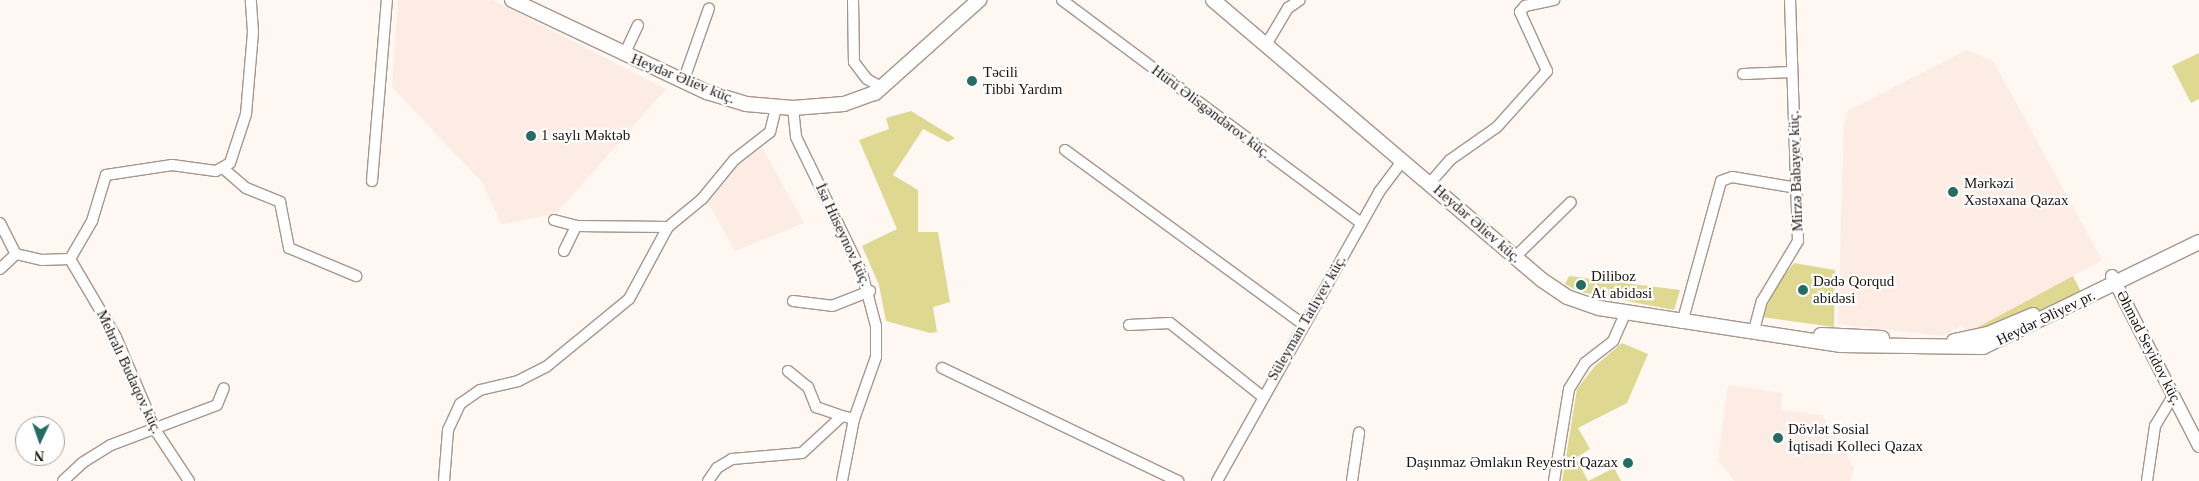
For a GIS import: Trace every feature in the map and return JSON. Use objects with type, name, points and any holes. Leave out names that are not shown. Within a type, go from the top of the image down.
[{"type":"main road","name":"Heydər Əliev küç.","points":[[518,2],[683,82],[746,104],[793,108],[857,101],[882,87],[979,0]]},
{"type":"main road","name":"Heydər Əliev küç.","points":[[1213,0],[1515,257],[1567,297],[1625,314],[1682,323],[1793,336],[1961,341],[2008,327],[2115,280]]},
{"type":"main road","points":[[2115,280],[2199,231]]},
{"type":"main road","points":[[2115,280],[2199,242]]},
{"type":"street","points":[[224,169],[237,152],[246,114],[253,32],[251,0]]},
{"type":"street","points":[[372,181],[387,0]]},
{"type":"street","points":[[853,0],[854,62],[867,79],[882,87]]},
{"type":"street","name":"Hürü Əlisgəndərov küç.","points":[[1062,0],[1361,223]]},
{"type":"street","points":[[1266,44],[1288,8],[1300,0]]},
{"type":"street","points":[[1430,183],[1450,160],[1497,127],[1547,71],[1520,12],[1525,6],[1554,0]]},
{"type":"street","name":"Mirzə Babayev küç.","points":[[1754,330],[1767,291],[1796,250],[1797,188],[1790,0]]},
{"type":"street","points":[[683,82],[710,8]]},
{"type":"street","points":[[624,55],[638,25]]},
{"type":"street","points":[[1743,74],[1792,72]]},
{"type":"street","points":[[444,481],[448,430],[460,404],[480,390],[518,381],[546,367],[629,299],[668,227],[702,199],[734,160],[770,132],[776,108]]},
{"type":"street","name":"İsa Hüseynov küç.","points":[[793,108],[796,137],[870,291],[876,356],[854,419],[842,481]]},
{"type":"street","points":[[1066,150],[1303,324]]},
{"type":"street","name":"Süleyman Tatlıyev küç.","points":[[1217,481],[1361,223],[1403,160]]},
{"type":"street","points":[[0,223],[16,254],[42,260],[70,259],[92,221],[106,175],[167,166],[224,169],[246,188],[280,202],[289,248],[356,276]]},
{"type":"street","points":[[1682,323],[1721,181],[1732,177],[1797,188]]},
{"type":"street","points":[[1515,257],[1571,202]]},
{"type":"street","points":[[554,220],[576,226],[668,227]]},
{"type":"street","points":[[564,251],[576,226]]},
{"type":"street","points":[[0,269],[16,254]]},
{"type":"street","name":"Mehralı Budaqov küç.","points":[[70,259],[116,337],[156,431],[189,481]]},
{"type":"street","name":"Əhməd Seyidov küç.","points":[[2115,280],[2199,446]]},
{"type":"street","points":[[794,301],[832,306],[870,291]]},
{"type":"street","points":[[1554,481],[1569,389],[1585,363],[1613,341],[1625,314]]},
{"type":"street","points":[[1129,325],[1170,323],[1263,397]]},
{"type":"street","points":[[942,368],[1178,481]]},
{"type":"street","points":[[788,371],[808,388],[816,407],[854,419]]},
{"type":"street","points":[[63,481],[95,454],[217,405],[224,388]]},
{"type":"street","points":[[2147,481],[2159,413],[2173,396]]},
{"type":"street","points":[[708,481],[717,468],[732,459],[802,453],[842,416]]},
{"type":"street","points":[[1352,481],[1359,433]]},
{"type":"shaded area","name":"1 saylı Məktəb","points":[[398,0],[492,0],[666,89],[556,214],[501,224],[483,183],[392,87]]},
{"type":"shaded area","name":"Mərkəzi Xəstəxana Qazax","points":[[1967,50],[1993,61],[2102,260],[1967,333],[1962,325],[1943,336],[1838,324],[1844,125],[1848,111]]},
{"type":"shaded area","points":[[2199,53],[2199,99],[2191,103],[2172,66]]},
{"type":"shaded area","points":[[911,111],[955,138],[948,142],[923,129],[893,175],[918,190],[918,232],[938,232],[950,302],[933,307],[937,332],[930,333],[886,321],[879,285],[862,246],[897,229],[859,140],[889,129],[886,118]]},
{"type":"shaded area","points":[[762,148],[804,223],[735,251],[708,202],[740,161]]},
{"type":"shaded area","points":[[1794,263],[1835,270],[1834,327],[1762,317],[1776,286]]},
{"type":"shaded area","points":[[1569,276],[1680,290],[1674,310],[1580,292],[1565,284]]},
{"type":"shaded area","points":[[2073,276],[2081,292],[1997,333],[1967,333]]},
{"type":"shaded area","points":[[1622,343],[1648,354],[1627,403],[1578,428],[1590,449],[1576,458],[1588,481],[1562,481],[1577,389],[1595,366]]},
{"type":"shaded area","name":"Dövlət Sosial İqtisadi Kolleci Qazax","points":[[1728,385],[1782,393],[1781,410],[1822,415],[1854,468],[1850,481],[1735,481],[1718,460]]},
{"type":"shaded area","points":[[1614,468],[1621,481],[1588,481]]},
{"type":"place","name":"Təcili Tibbi Yardım","points":[[972,81]]},
{"type":"place","name":"1 saylı Məktəb","points":[[531,136]]},
{"type":"place","name":"Mərkəzi Xəstəxana Qazax","points":[[1953,192]]},
{"type":"place","name":"Diliboz At abidəsi","points":[[1581,285]]},
{"type":"place","name":"Dədə Qorqud abidəsi","points":[[1803,290]]},
{"type":"place","name":"Dövlət Sosial İqtisadi Kolleci Qazax","points":[[1778,438]]},
{"type":"place","name":"Daşınmaz Əmlakın Reyestri Qazax","points":[[1628,463]]}]
